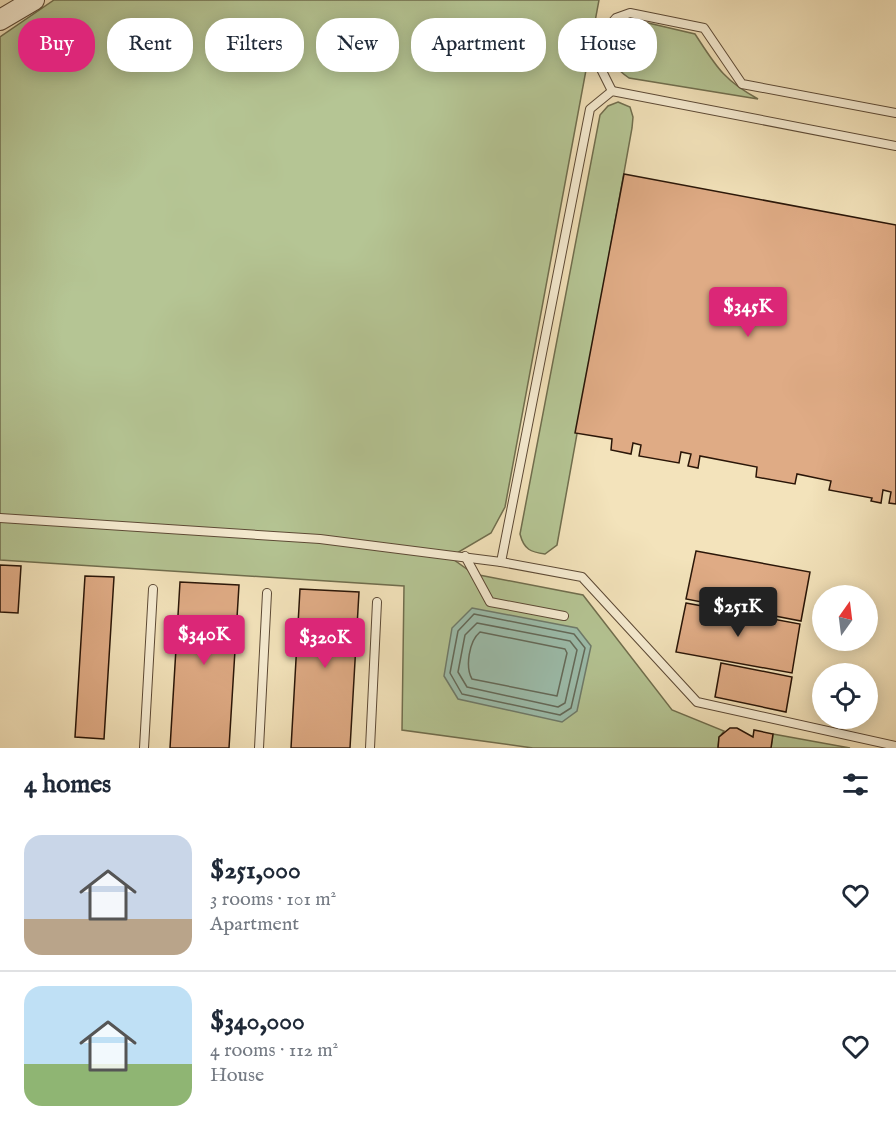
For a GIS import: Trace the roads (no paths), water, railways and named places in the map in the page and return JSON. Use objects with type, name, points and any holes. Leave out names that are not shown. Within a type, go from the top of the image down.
[{"type":"street","points":[[0,20],[34,0]]},
{"type":"lane","points":[[612,91],[601,69],[609,26],[616,18],[630,13],[704,28],[742,84],[896,113]]},
{"type":"lane","points":[[612,91],[896,146]]},
{"type":"lane","points":[[501,562],[590,109],[612,91]]},
{"type":"lane","points":[[0,518],[320,539],[465,556],[582,577],[697,702],[896,746]]},
{"type":"lane","points":[[465,556],[490,602],[564,616]]},
{"type":"lane","points":[[144,748],[153,589]]},
{"type":"lane","points":[[259,748],[267,593]]},
{"type":"lane","points":[[370,748],[377,602]]},
{"type":"water","points":[[472,608],[577,628],[591,646],[577,711],[562,722],[458,699],[444,676],[452,628]]}]
